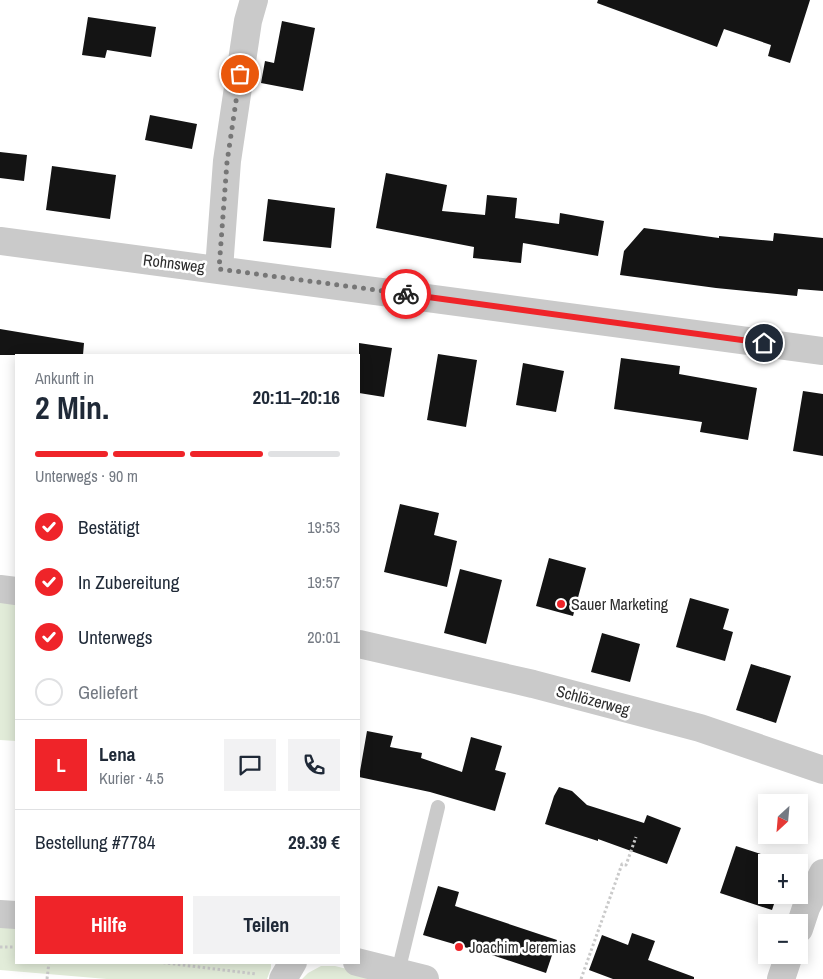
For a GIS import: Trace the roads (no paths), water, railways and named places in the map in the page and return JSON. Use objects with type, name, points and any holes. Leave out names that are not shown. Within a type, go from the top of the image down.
[{"type":"street","points":[[219,269],[227,162],[248,22],[254,0]]},
{"type":"street","name":"Rohnsweg","points":[[0,241],[823,350]]},
{"type":"street","points":[[0,589],[15,591]]},
{"type":"street","name":"Schlözerweg","points":[[360,644],[533,684],[700,728],[823,770]]},
{"type":"street","points":[[804,914],[823,873]]},
{"type":"street","points":[[0,914],[15,915]]},
{"type":"street","points":[[360,963],[425,979]]},
{"type":"street","points":[[781,979],[787,964]]},
{"type":"lane","points":[[398,972],[438,807]]},
{"type":"place","name":"Sauer Marketing","points":[[561,604]]},
{"type":"place","name":"Joachim Jeremias","points":[[459,947]]}]
